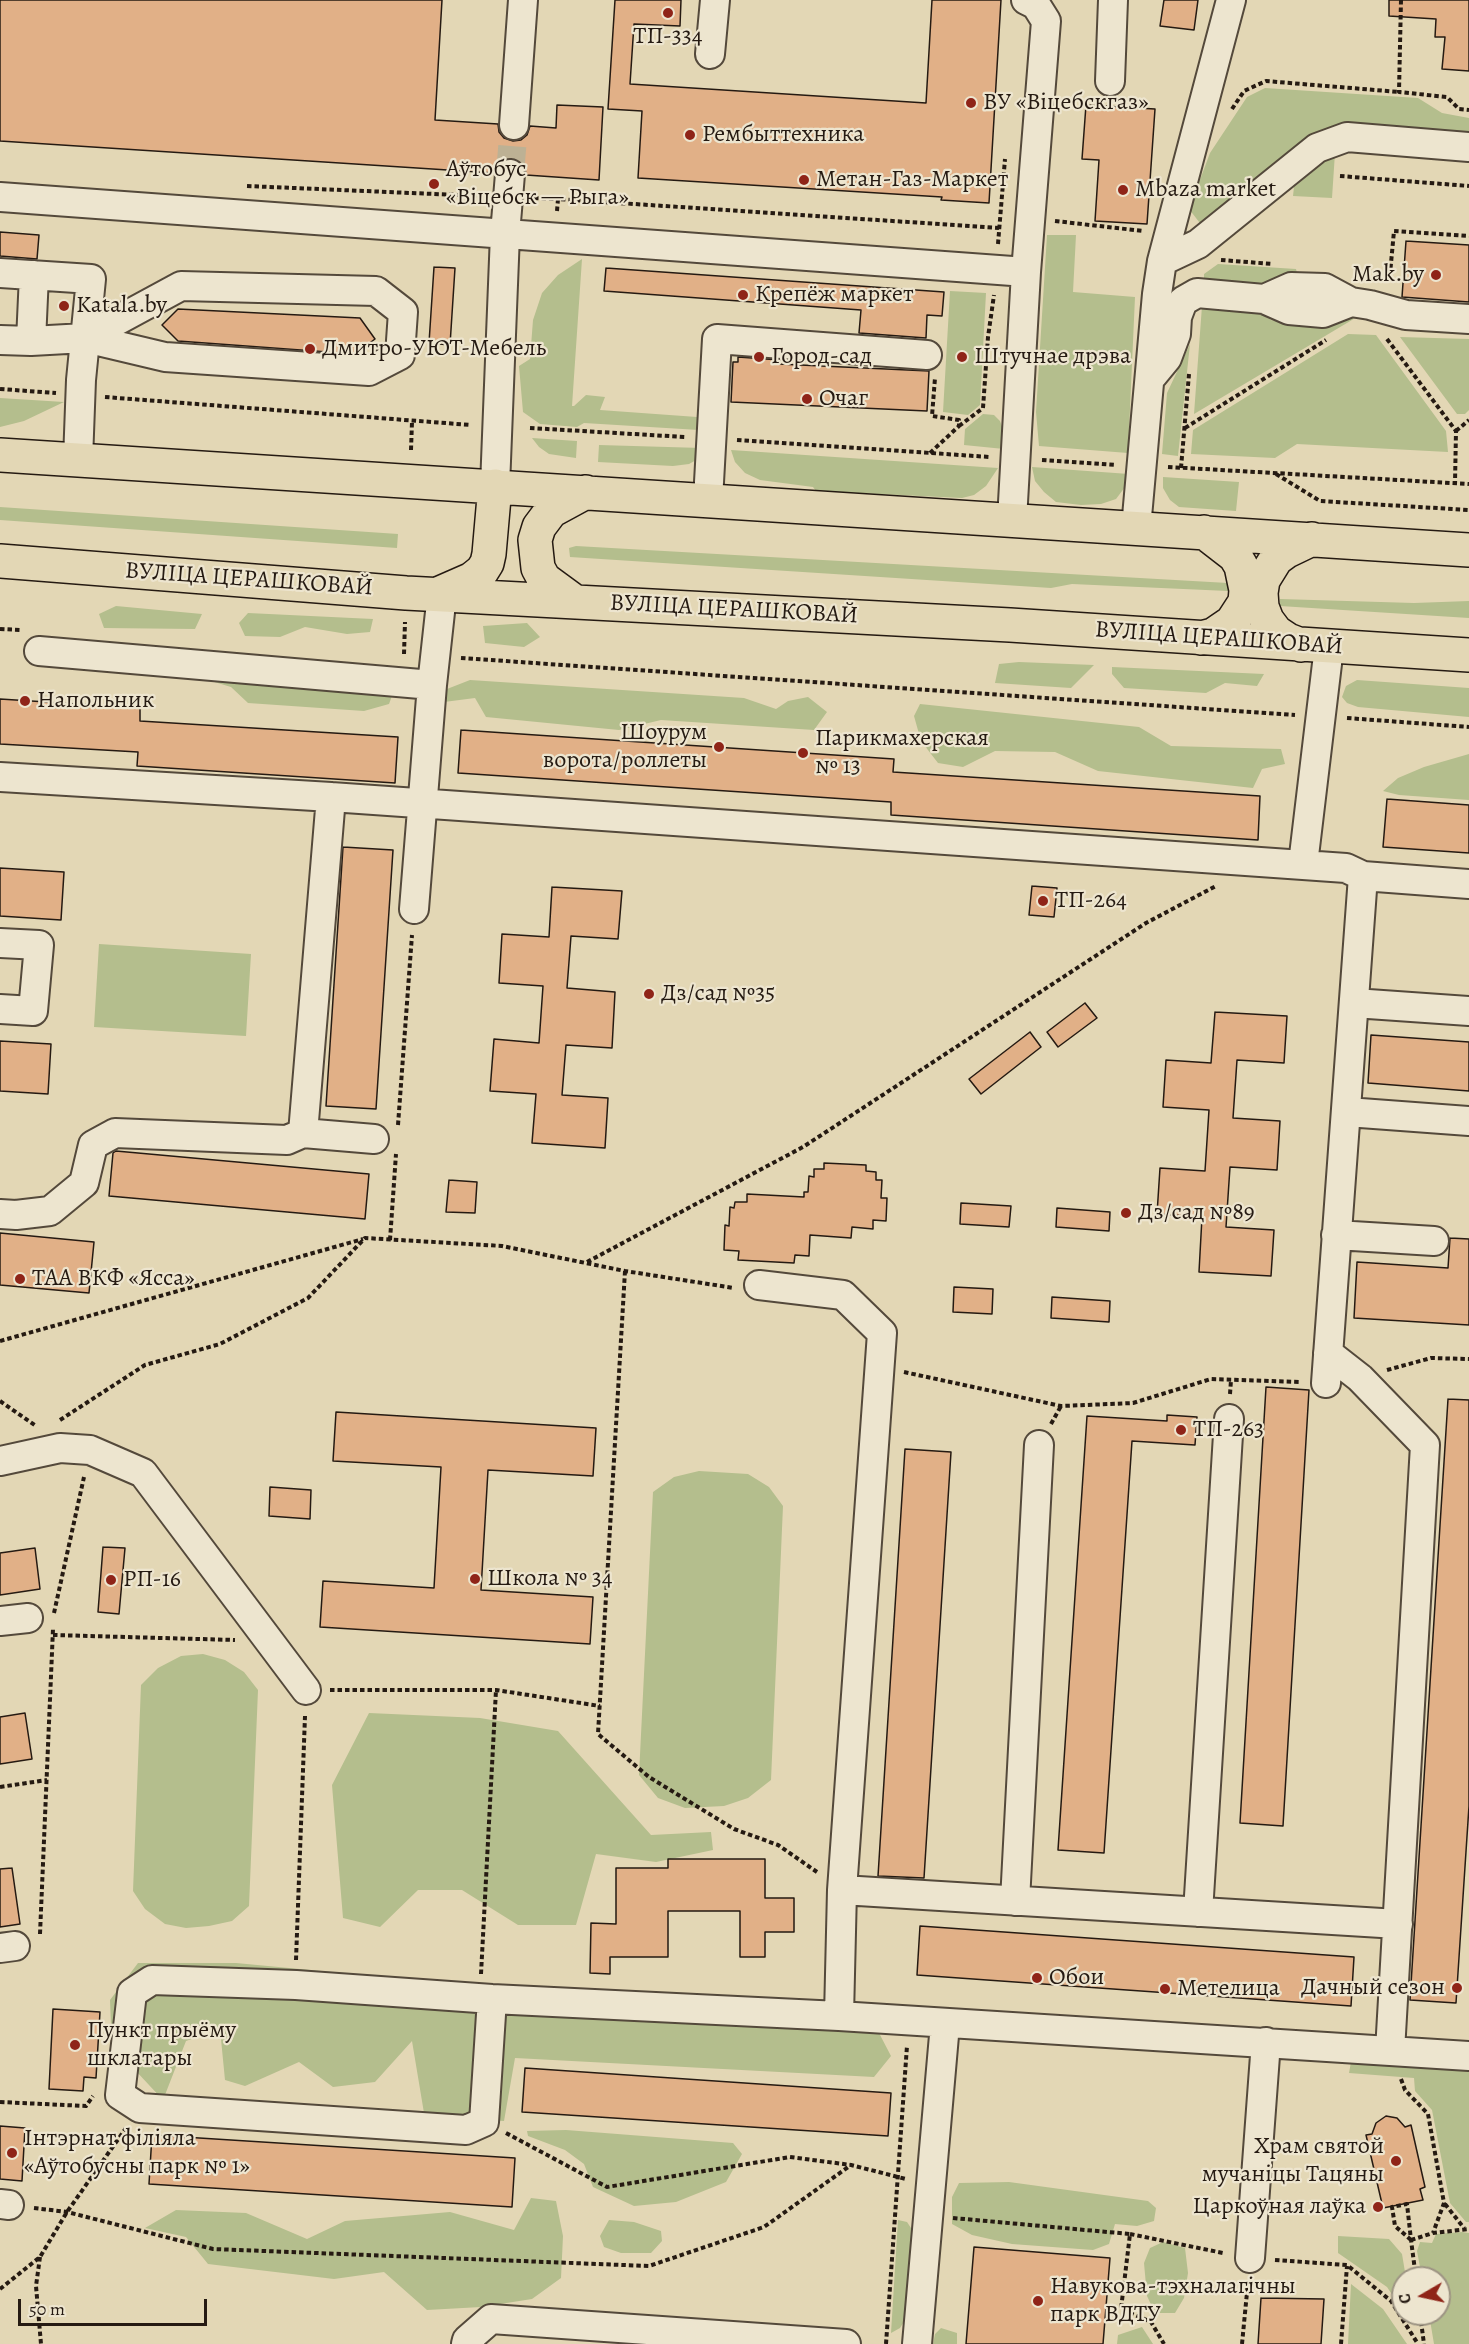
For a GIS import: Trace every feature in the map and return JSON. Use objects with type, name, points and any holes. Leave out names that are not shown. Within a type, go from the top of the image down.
[{"type":"main road","points":[[0,455],[1469,550]]},
{"type":"main road","points":[[440,594],[472,579],[482,571],[487,563],[495,486]]},
{"type":"main road","points":[[495,486],[506,572],[518,591],[528,599]]},
{"type":"main road","points":[[574,601],[544,579],[538,568],[535,540],[539,527],[551,511],[586,492]]},
{"type":"main road","points":[[1201,638],[1213,636],[1232,622],[1245,602],[1246,590],[1241,566],[1235,556],[1204,532]]},
{"type":"main road","points":[[1312,539],[1276,558],[1268,568],[1261,593],[1262,607],[1272,626],[1288,640],[1315,646]]},
{"type":"main road","name":"ВУЛІЦА ЦЕРАШКОВАЙ","points":[[0,561],[440,594],[1469,655]]},
{"type":"lane","points":[[514,125],[523,0]]},
{"type":"lane","points":[[710,54],[715,0]]},
{"type":"lane","points":[[1012,520],[1026,272],[1046,21],[1036,5],[1026,0]]},
{"type":"lane","points":[[1110,81],[1113,0]]},
{"type":"lane","points":[[1136,528],[1162,261],[1232,0]]},
{"type":"lane","points":[[1162,261],[1198,244],[1248,206],[1317,148],[1347,137],[1469,147]]},
{"type":"lane","points":[[495,486],[509,186]]},
{"type":"lane","points":[[0,197],[1026,272]]},
{"type":"lane","points":[[0,273],[91,279],[78,460]]},
{"type":"lane","points":[[31,341],[34,275]]},
{"type":"lane","points":[[0,340],[85,338],[165,357],[369,371],[400,355],[403,312],[376,291],[180,286],[85,338]]},
{"type":"lane","points":[[1150,379],[1167,358],[1176,334],[1177,317],[1183,301],[1197,293],[1264,299],[1291,287],[1325,288],[1351,302],[1406,315],[1469,319]]},
{"type":"lane","points":[[708,500],[717,339],[927,355]]},
{"type":"lane","points":[[414,909],[440,594]]},
{"type":"lane","points":[[31,641],[432,685]]},
{"type":"lane","points":[[1303,864],[1321,717],[1315,646]]},
{"type":"lane","points":[[0,777],[330,797],[1303,864],[1346,868],[1363,876],[1469,884]]},
{"type":"lane","points":[[303,1133],[330,797]]},
{"type":"lane","points":[[1326,1383],[1363,876]]},
{"type":"lane","points":[[0,943],[39,945],[33,1011],[0,1009]]},
{"type":"lane","points":[[1354,1003],[1469,1011]]},
{"type":"lane","points":[[1347,1112],[1469,1120]]},
{"type":"lane","points":[[0,1214],[16,1215],[50,1211],[84,1183],[93,1145],[115,1133],[287,1140],[303,1133],[389,1140]]},
{"type":"lane","points":[[1336,1235],[1434,1241]]},
{"type":"lane","points":[[749,1287],[843,1296],[882,1334],[842,1890],[839,2016]]},
{"type":"lane","points":[[1328,1353],[1360,1378],[1425,1445],[1390,2051]]},
{"type":"lane","points":[[1197,1912],[1229,1419]]},
{"type":"lane","points":[[0,1461],[52,1439],[90,1450],[142,1473],[306,1690]]},
{"type":"lane","points":[[1015,1901],[1039,1445]]},
{"type":"lane","points":[[0,1621],[45,1619]]},
{"type":"lane","points":[[842,1890],[1398,1924]]},
{"type":"lane","points":[[486,1999],[484,2122],[466,2130],[118,2099],[132,1993],[152,1980],[296,1985],[486,1999],[839,2016],[1469,2056]]},
{"type":"lane","points":[[916,2344],[945,2024]]},
{"type":"lane","points":[[1250,2258],[1266,2042]]},
{"type":"lane","points":[[466,2344],[467,2340],[491,2319],[846,2344]]},
{"type":"path","points":[[1399,92],[1401,0]]},
{"type":"path","points":[[1266,81],[1447,97],[1459,109],[1469,110]]},
{"type":"path","points":[[998,248],[1005,159]]},
{"type":"path","points":[[1340,176],[1469,186]]},
{"type":"path","points":[[236,185],[509,186],[558,199],[999,228]]},
{"type":"path","points":[[555,237],[558,199]]},
{"type":"path","points":[[1062,222],[1149,232]]},
{"type":"path","points":[[1390,274],[1394,231],[1469,236]]},
{"type":"path","points":[[929,454],[959,426],[983,408],[988,337],[994,294]]},
{"type":"path","points":[[1184,428],[1332,336]]},
{"type":"path","points":[[1384,336],[1456,431],[1455,483]]},
{"type":"path","points":[[927,355],[936,366],[932,416],[959,420],[959,426]]},
{"type":"path","points":[[0,389],[471,425]]},
{"type":"path","points":[[1456,431],[1469,420]]},
{"type":"path","points":[[411,450],[412,422]]},
{"type":"path","points":[[1274,473],[1320,501],[1469,510]]},
{"type":"path","points":[[404,654],[405,617]]},
{"type":"path","points":[[0,629],[31,641]]},
{"type":"path","points":[[392,654],[1469,727]]},
{"type":"path","points":[[586,1263],[803,1147],[1146,923],[1220,884]]},
{"type":"path","points":[[390,1240],[389,1140],[414,909]]},
{"type":"path","points":[[0,1401],[52,1439],[145,1365],[220,1344],[308,1298],[365,1238]]},
{"type":"path","points":[[0,1341],[365,1238],[502,1246],[625,1271],[749,1287]]},
{"type":"path","points":[[625,1271],[598,1734],[649,1777],[734,1829],[778,1845],[842,1890]]},
{"type":"path","points":[[1360,1378],[1431,1358],[1469,1359]]},
{"type":"path","points":[[897,1371],[1061,1406],[1132,1403],[1211,1379],[1326,1383]]},
{"type":"path","points":[[8,1947],[39,1942],[53,1635],[45,1619],[90,1450]]},
{"type":"path","points":[[53,1635],[270,1641]]},
{"type":"path","points":[[306,1690],[496,1690],[600,1706]]},
{"type":"path","points":[[486,1999],[496,1690]]},
{"type":"path","points":[[296,1985],[305,1736]]},
{"type":"path","points":[[0,1787],[46,1780]]},
{"type":"path","points":[[886,2344],[909,2022]]},
{"type":"path","points":[[1390,2051],[1405,2090],[1428,2114],[1444,2203],[1433,2233]]},
{"type":"path","points":[[0,2102],[86,2106],[118,2099]]},
{"type":"path","points":[[0,2289],[40,2256],[67,2212],[118,2099]]},
{"type":"path","points":[[484,2122],[607,2187],[790,2157],[851,2165],[931,2187]]},
{"type":"path","points":[[4,2204],[67,2212],[213,2249],[649,2266],[764,2227],[851,2165]]},
{"type":"path","points":[[1444,2203],[1466,2228]]},
{"type":"path","points":[[1411,2240],[1395,2226],[1392,2207],[1407,2204],[1414,2266]]},
{"type":"path","points":[[928,2216],[1130,2234],[1250,2258],[1347,2265],[1391,2301],[1418,2344]]},
{"type":"path","points":[[1411,2240],[1433,2233],[1466,2228]]},
{"type":"path","points":[[1130,2234],[1121,2309],[1151,2322],[1164,2344]]},
{"type":"path","points":[[40,2256],[36,2286],[41,2344]]},
{"type":"path","points":[[1242,2344],[1250,2258]]},
{"type":"path","points":[[1341,2344],[1347,2265]]},
{"type":"path","points":[[1422,2326],[1424,2344]]},
{"type":"green space","points":[[1265,88],[1418,98],[1442,113],[1469,118],[1469,137],[1338,129],[1203,227],[1189,209],[1210,153],[1247,97]]},
{"type":"green space","points":[[1335,153],[1332,198],[1293,196],[1294,187]]},
{"type":"green space","points":[[1047,235],[1076,235],[1073,292],[1135,297],[1128,453],[1039,446],[1036,412]]},
{"type":"green space","points":[[582,259],[572,406],[586,395],[605,397],[600,410],[697,417],[699,430],[584,423],[577,427],[540,424],[523,412],[519,366],[530,359],[533,320],[542,293],[558,275]]},
{"type":"green space","points":[[1218,264],[1296,269],[1298,277],[1261,291],[1204,287],[1204,274]]},
{"type":"green space","points":[[950,291],[986,293],[980,405],[968,415],[943,412]]},
{"type":"green space","points":[[1202,306],[1255,307],[1271,320],[1297,325],[1357,310],[1357,317],[1194,414]]},
{"type":"green space","points":[[1348,334],[1376,335],[1446,431],[1448,452],[1297,444],[1275,458],[1191,454],[1193,430]]},
{"type":"green space","points":[[1400,337],[1469,339],[1469,410],[1465,414],[1457,414]]},
{"type":"green space","points":[[1190,344],[1178,456],[1162,454],[1167,393]]},
{"type":"green space","points":[[0,398],[64,402],[24,421],[0,427]]},
{"type":"green space","points":[[983,414],[994,415],[1000,421],[1005,435],[1004,449],[964,445],[965,429]]},
{"type":"green space","points":[[532,438],[577,441],[576,458],[549,454]]},
{"type":"green space","points":[[599,445],[702,448],[698,459],[689,464],[673,466],[598,462]]},
{"type":"green space","points":[[731,450],[998,468],[986,486],[974,495],[962,498],[816,491],[813,487],[760,480],[745,473],[735,462]]},
{"type":"green space","points":[[1032,467],[1129,474],[1125,487],[1116,499],[1101,504],[1081,505],[1056,502],[1035,481]]},
{"type":"green space","points":[[1163,477],[1239,482],[1236,511],[1179,507],[1170,500],[1163,488]]},
{"type":"green space","points":[[0,507],[398,534],[397,548],[0,520]]},
{"type":"green space","points":[[576,546],[1228,583],[1228,591],[1072,584],[1051,588],[570,557],[569,548]]},
{"type":"green space","points":[[1280,599],[1414,603],[1469,601],[1469,618],[1280,606]]},
{"type":"green space","points":[[116,606],[202,614],[195,629],[104,628],[99,614]]},
{"type":"green space","points":[[248,613],[373,619],[370,632],[347,634],[305,627],[280,637],[245,636],[239,623]]},
{"type":"green space","points":[[527,623],[540,637],[524,647],[485,643],[483,626]]},
{"type":"green space","points":[[116,646],[389,666],[396,685],[389,704],[364,711],[248,703],[231,687],[198,677],[157,676],[116,667]]},
{"type":"green space","points":[[1019,662],[1094,665],[1071,688],[995,683],[999,664]]},
{"type":"green space","points":[[1112,667],[1264,674],[1257,686],[1225,683],[1206,693],[1124,688],[1112,674]]},
{"type":"green space","points":[[470,680],[744,698],[776,709],[788,701],[808,697],[827,712],[814,730],[661,720],[619,730],[486,717],[475,698],[444,702],[447,689]]},
{"type":"green space","points":[[1357,680],[1469,688],[1469,717],[1358,707],[1347,703],[1342,697],[1346,686]]},
{"type":"green space","points":[[920,704],[1139,727],[1171,746],[1281,749],[1285,764],[1262,769],[1253,788],[1098,771],[1055,752],[995,751],[963,767],[938,763],[921,741],[914,716]]},
{"type":"green space","points":[[1469,754],[1469,800],[1399,795],[1383,791],[1398,778],[1424,767]]},
{"type":"green space","points":[[99,944],[251,954],[246,1036],[94,1027]]},
{"type":"green space","points":[[699,1471],[748,1474],[769,1487],[783,1506],[771,1780],[748,1798],[724,1806],[685,1808],[658,1798],[639,1775],[653,1492],[674,1477]]},
{"type":"green space","points":[[203,1654],[225,1660],[244,1672],[258,1690],[249,1906],[232,1921],[186,1928],[165,1924],[145,1909],[133,1891],[141,1685],[158,1668],[181,1656]]},
{"type":"green space","points":[[369,1713],[480,1718],[558,1731],[651,1835],[711,1832],[713,1850],[656,1862],[596,1854],[576,1925],[518,1925],[462,1890],[418,1890],[380,1927],[343,1918],[332,1785]]},
{"type":"green space","points":[[138,1963],[236,1963],[374,1976],[377,2004],[879,2033],[891,2056],[874,2077],[515,2058],[504,2121],[425,2119],[412,2041],[375,2082],[333,2087],[299,2062],[245,2086],[225,2080],[220,2029],[186,2041],[163,2100],[135,2070],[112,2050],[110,2000]]},
{"type":"green space","points":[[1351,2062],[1469,2070],[1469,2222],[1466,2222],[1450,2203],[1432,2110],[1415,2091],[1414,2078],[1349,2073]]},
{"type":"green space","points":[[566,2130],[733,2143],[742,2154],[726,2182],[676,2202],[634,2206],[593,2187],[584,2164],[565,2150],[528,2136],[527,2131]]},
{"type":"green space","points":[[1009,2182],[1148,2201],[1156,2208],[1154,2221],[1137,2226],[1115,2224],[1109,2244],[1093,2250],[1012,2244],[972,2235],[952,2224],[952,2197],[959,2183]]},
{"type":"green space","points":[[531,2198],[556,2201],[563,2236],[561,2278],[532,2299],[481,2307],[427,2310],[384,2272],[334,2279],[208,2264],[186,2237],[145,2228],[176,2210],[246,2213],[307,2239],[345,2221],[450,2212],[514,2230]]},
{"type":"green space","points":[[609,2220],[634,2222],[661,2231],[662,2241],[651,2253],[621,2253],[604,2247],[600,2236]]},
{"type":"green space","points":[[898,2220],[907,2222],[913,2231],[907,2317],[900,2328],[891,2333]]},
{"type":"green space","points":[[1469,2233],[1469,2344],[1434,2344],[1431,2326],[1451,2326],[1451,2266],[1420,2266],[1417,2251],[1420,2242],[1432,2243],[1436,2234]]},
{"type":"green space","points":[[1338,2236],[1389,2239],[1402,2254],[1404,2266],[1391,2266],[1391,2293],[1387,2287],[1338,2253]]},
{"type":"green space","points":[[1163,2242],[1185,2248],[1188,2273],[1184,2298],[1175,2313],[1155,2313],[1147,2296],[1144,2263],[1150,2248]]},
{"type":"green space","points":[[1351,2284],[1383,2309],[1391,2321],[1391,2326],[1395,2326],[1407,2344],[1348,2344]]},
{"type":"green space","points":[[1142,2327],[1153,2344],[1117,2344],[1118,2335]]},
{"type":"green space","points":[[941,2328],[957,2333],[957,2344],[933,2344],[935,2334]]},
{"type":"building","points":[[0,0],[442,0],[435,120],[498,124],[499,132],[504,138],[513,141],[521,140],[527,135],[530,126],[556,128],[557,105],[603,107],[599,180],[526,175],[525,168],[520,161],[511,158],[502,159],[497,164],[494,173],[0,141]]},
{"type":"building","points":[[615,0],[681,0],[680,26],[634,24],[630,84],[926,103],[932,0],[1001,0],[989,203],[941,200],[942,197],[638,178],[642,111],[608,109]]},
{"type":"building","points":[[1164,0],[1198,0],[1194,30],[1160,26]]},
{"type":"building","points":[[1389,0],[1469,0],[1469,71],[1442,69],[1445,37],[1435,37],[1436,19],[1389,16]]},
{"type":"building","name":"Mbaza market","points":[[1086,105],[1155,109],[1147,224],[1095,221],[1099,160],[1082,159]]},
{"type":"building","points":[[0,232],[39,235],[37,259],[0,256]]},
{"type":"building","name":"Mak.by","points":[[1406,241],[1469,245],[1469,302],[1402,297]]},
{"type":"building","points":[[434,267],[455,268],[450,345],[429,343]]},
{"type":"building","points":[[606,268],[944,292],[942,316],[927,315],[926,338],[859,333],[861,310],[604,291]]},
{"type":"building","points":[[178,309],[360,318],[375,339],[355,354],[178,341],[162,325]]},
{"type":"building","points":[[738,357],[780,360],[779,364],[929,371],[927,411],[731,402],[733,362],[738,362]]},
{"type":"building","points":[[0,699],[140,708],[140,721],[398,737],[395,783],[137,766],[138,752],[0,744]]},
{"type":"building","points":[[461,730],[894,759],[893,772],[1260,796],[1258,840],[891,815],[891,802],[458,773]]},
{"type":"building","points":[[1387,799],[1469,805],[1469,853],[1383,847]]},
{"type":"building","points":[[343,847],[393,850],[376,1109],[326,1106]]},
{"type":"building","points":[[0,868],[64,872],[61,920],[0,916]]},
{"type":"building","name":"ТП-264","points":[[1032,886],[1057,888],[1054,917],[1029,915]]},
{"type":"building","points":[[552,887],[622,891],[618,939],[571,936],[567,988],[615,992],[612,1048],[566,1045],[562,1095],[608,1098],[605,1148],[532,1143],[536,1094],[490,1091],[494,1039],[539,1043],[543,986],[499,983],[502,934],[549,937]]},
{"type":"building","points":[[1085,1003],[1097,1018],[1058,1047],[1047,1032]]},
{"type":"building","points":[[1215,1012],[1287,1016],[1284,1063],[1237,1060],[1233,1118],[1280,1121],[1277,1170],[1230,1167],[1226,1227],[1274,1230],[1271,1276],[1199,1272],[1202,1217],[1157,1214],[1160,1168],[1205,1171],[1209,1110],[1163,1107],[1166,1060],[1211,1063]]},
{"type":"building","points":[[1030,1032],[1041,1047],[981,1094],[969,1079]]},
{"type":"building","points":[[1371,1035],[1469,1042],[1469,1091],[1368,1083]]},
{"type":"building","points":[[0,1041],[51,1044],[48,1094],[0,1091]]},
{"type":"building","points":[[116,1151],[369,1174],[365,1219],[109,1196],[113,1153]]},
{"type":"building","points":[[824,1163],[866,1165],[866,1171],[876,1172],[876,1180],[882,1180],[881,1198],[887,1198],[886,1221],[873,1220],[873,1229],[852,1227],[851,1238],[810,1235],[809,1256],[795,1255],[794,1263],[738,1260],[739,1251],[724,1250],[725,1225],[729,1226],[730,1207],[734,1208],[735,1202],[747,1202],[747,1194],[804,1197],[804,1192],[808,1192],[809,1176],[814,1177],[814,1169],[824,1169]]},
{"type":"building","points":[[449,1180],[477,1182],[475,1213],[446,1212]]},
{"type":"building","points":[[961,1203],[1011,1206],[1009,1227],[960,1224]]},
{"type":"building","points":[[1057,1208],[1110,1212],[1109,1231],[1056,1227]]},
{"type":"building","points":[[0,1233],[94,1242],[89,1293],[0,1285]]},
{"type":"building","points":[[1450,1238],[1469,1239],[1469,1325],[1354,1318],[1357,1262],[1448,1268]]},
{"type":"building","points":[[954,1287],[993,1289],[992,1314],[953,1312]]},
{"type":"building","points":[[1052,1297],[1110,1301],[1109,1322],[1051,1318]]},
{"type":"building","points":[[1266,1387],[1309,1390],[1283,1826],[1240,1823]]},
{"type":"building","points":[[1448,1399],[1469,1400],[1469,1806],[1456,2003],[1410,2000]]},
{"type":"building","points":[[336,1412],[596,1428],[593,1476],[488,1470],[481,1590],[593,1597],[590,1644],[320,1627],[323,1581],[434,1588],[441,1467],[333,1461]]},
{"type":"building","points":[[1167,1415],[1197,1417],[1195,1445],[1132,1441],[1104,1853],[1058,1850],[1087,1416],[1167,1421]]},
{"type":"building","points":[[905,1449],[951,1452],[924,1878],[878,1876]]},
{"type":"building","points":[[270,1487],[311,1490],[310,1519],[269,1516]]},
{"type":"building","name":"РП-16","points":[[103,1547],[125,1548],[119,1614],[98,1612]]},
{"type":"building","points":[[35,1548],[40,1589],[0,1595],[0,1553]]},
{"type":"building","points":[[25,1713],[32,1759],[0,1764],[0,1717]]},
{"type":"building","points":[[668,1859],[765,1859],[765,1898],[794,1898],[794,1932],[765,1932],[765,1957],[740,1957],[740,1911],[668,1911],[668,1957],[610,1957],[610,1974],[590,1973],[591,1923],[616,1924],[616,1868],[668,1868]]},
{"type":"building","points":[[12,1868],[20,1924],[0,1927],[0,1869]]},
{"type":"building","points":[[920,1926],[1354,1957],[1351,2006],[917,1975]]},
{"type":"building","name":"Пункт прыёму шклатары","points":[[53,2009],[100,2012],[96,2078],[84,2077],[83,2091],[49,2089]]},
{"type":"building","points":[[525,2068],[891,2093],[888,2136],[522,2112]]},
{"type":"building","name":"Храм святой мучаніцы Тацяны","points":[[1386,2116],[1397,2118],[1405,2127],[1411,2125],[1425,2187],[1420,2189],[1423,2200],[1383,2208],[1366,2135],[1372,2134],[1376,2123]]},
{"type":"building","name":"Інтэрнат філіяла «Аўтобусны парк № 1»","points":[[0,2126],[25,2128],[22,2181],[0,2179]]},
{"type":"building","points":[[152,2135],[515,2158],[512,2207],[149,2184]]},
{"type":"building","name":"Навукова-тэхналагічны парк ВДТУ","points":[[974,2247],[1110,2258],[1103,2344],[966,2344]]},
{"type":"building","points":[[1261,2298],[1324,2299],[1321,2344],[1258,2344]]},
{"type":"tunnel","points":[[510,174],[514,125]]},
{"type":"place","name":"ТП-334","points":[[668,13]]},
{"type":"place","name":"ВУ «Віцебскгаз»","points":[[971,103]]},
{"type":"place","name":"Рембыттехника","points":[[690,135]]},
{"type":"place","name":"Метан-Газ-Маркет","points":[[804,180]]},
{"type":"place","name":"Аўтобус «Віцебск — Рыга»","points":[[434,184]]},
{"type":"place","name":"Mbaza market","points":[[1123,190]]},
{"type":"place","name":"Mak.by","points":[[1436,275]]},
{"type":"place","name":"Крепёж маркет","points":[[743,295]]},
{"type":"place","name":"Katala.by","points":[[64,306]]},
{"type":"place","name":"Дмитро-УЮТ-Мебель","points":[[310,349]]},
{"type":"place","name":"Город-сад","points":[[759,357]]},
{"type":"place","name":"Штучнае дрэва","points":[[962,357]]},
{"type":"place","name":"Очаг","points":[[807,399]]},
{"type":"place","name":"Напольник","points":[[25,701]]},
{"type":"place","name":"Шоурум ворота/роллеты","points":[[719,747]]},
{"type":"place","name":"Парикмахерская № 13","points":[[803,753]]},
{"type":"place","name":"ТП-264","points":[[1043,901]]},
{"type":"place","name":"Дз/сад №35","points":[[649,994]]},
{"type":"place","name":"Дз/сад №89","points":[[1126,1213]]},
{"type":"place","name":"ТАА ВКФ «Ясса»","points":[[20,1279]]},
{"type":"place","name":"ТП-263","points":[[1181,1430]]},
{"type":"place","name":"Школа № 34","points":[[475,1579]]},
{"type":"place","name":"РП-16","points":[[111,1580]]},
{"type":"place","name":"Обои","points":[[1037,1978]]},
{"type":"place","name":"Дачный сезон","points":[[1457,1988]]},
{"type":"place","name":"Метелица","points":[[1165,1989]]},
{"type":"place","name":"Пункт прыёму шклатары","points":[[75,2045]]},
{"type":"place","name":"Інтэрнат філіяла «Аўтобусны парк № 1»","points":[[12,2153]]},
{"type":"place","name":"Храм святой мучаніцы Тацяны","points":[[1396,2161]]},
{"type":"place","name":"Царкоўная лаўка","points":[[1378,2207]]},
{"type":"place","name":"Навукова-тэхналагічны парк ВДТУ","points":[[1038,2301]]}]
